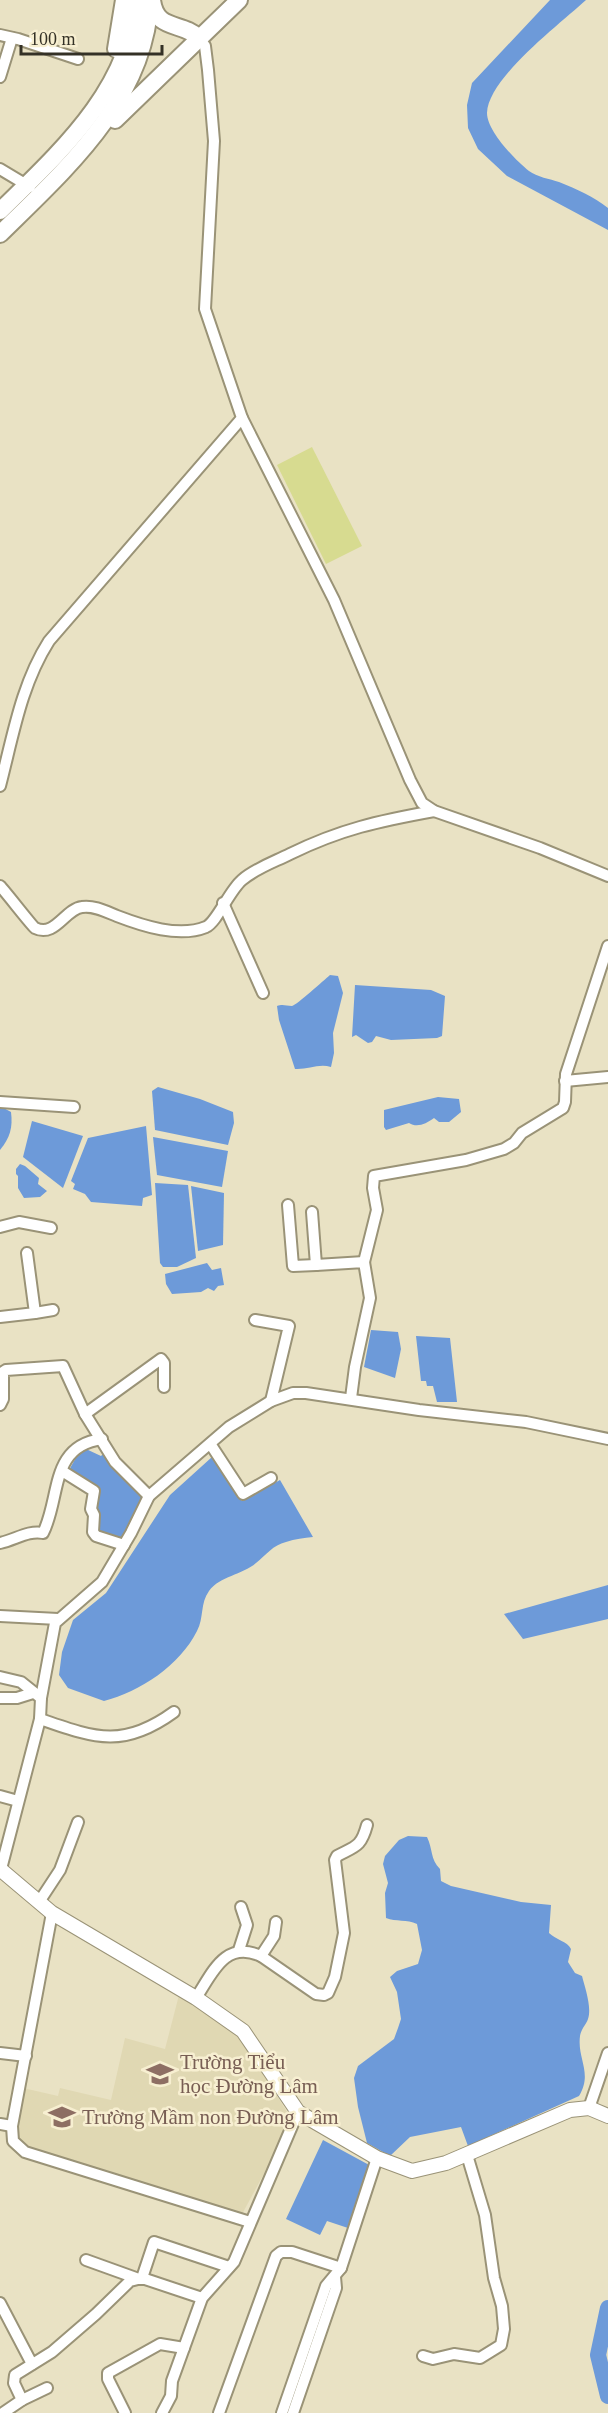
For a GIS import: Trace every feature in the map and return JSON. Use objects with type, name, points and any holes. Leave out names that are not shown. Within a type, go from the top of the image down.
[{"type":"highway","points":[[71,152],[108,74],[119,39],[124,0]]},
{"type":"highway","points":[[71,152],[113,82],[133,28],[136,0]]},
{"type":"highway","points":[[0,234],[33,191],[107,119],[122,96],[144,39],[151,0]]},
{"type":"highway","points":[[151,0],[161,20],[169,26],[193,32],[199,38]]},
{"type":"highway","points":[[71,152],[239,0]]},
{"type":"highway","points":[[0,211],[33,191]]},
{"type":"street","points":[[0,35],[78,59]]},
{"type":"street","points":[[0,77],[12,38]]},
{"type":"street","points":[[199,38],[205,45],[214,141],[206,309],[242,418],[334,600],[416,793],[422,802],[434,811],[540,848],[608,876]]},
{"type":"street","points":[[0,169],[33,191]]},
{"type":"street","points":[[0,786],[26,686],[48,641],[242,418]]},
{"type":"street","points":[[0,886],[31,924],[40,929],[52,928],[69,912],[84,906],[141,926],[183,930],[201,928],[212,923],[223,903],[241,880],[312,842],[372,822],[434,811]]},
{"type":"street","points":[[223,903],[263,993]]},
{"type":"street","points":[[351,1398],[355,1367],[370,1298],[364,1262],[377,1210],[373,1188],[374,1176],[466,1160],[504,1149],[514,1143],[522,1133],[563,1108],[565,1081],[608,946]]},
{"type":"street","points":[[565,1081],[608,1077]]},
{"type":"street","points":[[0,1102],[74,1107]]},
{"type":"street","points":[[288,1205],[293,1266],[364,1262]]},
{"type":"street","points":[[312,1212],[316,1265]]},
{"type":"street","points":[[0,1227],[19,1222],[51,1228]]},
{"type":"street","points":[[27,1253],[35,1313]]},
{"type":"street","points":[[0,1317],[53,1310]]},
{"type":"street","points":[[255,1320],[289,1326],[271,1401]]},
{"type":"street","points":[[85,1414],[161,1359],[164,1363],[164,1387]]},
{"type":"street","points":[[0,1404],[3,1399],[3,1372],[6,1370],[63,1366],[85,1414],[115,1462],[149,1496]]},
{"type":"street","points":[[608,1439],[526,1422],[419,1410],[351,1398],[293,1393],[271,1401],[229,1427],[211,1445],[149,1496],[102,1582],[58,1619],[53,1629],[37,1696],[40,1719],[2,1873],[52,1913],[196,1998],[243,2031],[298,2112],[376,2158],[412,2170],[446,2163],[570,2110],[590,2108],[608,2116]]},
{"type":"street","points":[[0,1543],[14,1540],[27,1533],[43,1533],[48,1524],[58,1478],[69,1456],[87,1441],[102,1439]]},
{"type":"street","points":[[211,1445],[243,1494],[271,1479]]},
{"type":"street","points":[[62,1471],[94,1491],[91,1509],[94,1515],[93,1532],[96,1536],[124,1545]]},
{"type":"street","points":[[0,1616],[58,1619]]},
{"type":"street","points":[[0,1677],[21,1682],[37,1696]]},
{"type":"street","points":[[0,1698],[37,1696]]},
{"type":"street","points":[[40,1719],[85,1735],[111,1738],[141,1730],[160,1722],[174,1712]]},
{"type":"street","points":[[0,1796],[18,1801]]},
{"type":"street","points":[[39,1902],[60,1870],[78,1822]]},
{"type":"street","points":[[196,1998],[217,1966],[230,1954],[239,1950],[261,1956],[316,1994],[328,1993],[335,1977],[344,1933],[335,1860],[337,1856],[357,1847],[364,1837],[367,1825]]},
{"type":"street","points":[[239,1950],[247,1924],[241,1907]]},
{"type":"street","points":[[52,1913],[12,2126],[13,2141],[25,2152],[250,2222]]},
{"type":"street","points":[[261,1956],[274,1936],[276,1922]]},
{"type":"street","points":[[0,2053],[26,2056]]},
{"type":"street","points":[[590,2108],[608,2053]]},
{"type":"street","points":[[162,2413],[171,2396],[172,2381],[202,2298],[229,2267],[298,2112]]},
{"type":"street","points":[[0,2124],[12,2126]]},
{"type":"street","points":[[423,2356],[433,2360],[454,2354],[480,2358],[501,2345],[504,2329],[502,2306],[492,2268],[485,2215],[467,2155]]},
{"type":"street","points":[[293,2413],[326,2286],[338,2273],[376,2158]]},
{"type":"street","points":[[22,2400],[14,2383],[15,2375],[52,2352],[130,2281],[139,2278],[154,2242],[229,2267]]},
{"type":"street","points":[[219,2413],[276,2256],[281,2252],[292,2252],[338,2273]]},
{"type":"street","points":[[86,2260],[202,2298]]},
{"type":"street","points":[[0,2302],[32,2364]]},
{"type":"street","points":[[125,2413],[108,2379],[108,2373],[160,2344],[184,2348]]},
{"type":"street","points":[[282,2413],[300,2379]]},
{"type":"street","points":[[3,2413],[22,2400],[47,2388]]},
{"type":"shaded area","points":[[179,1995],[240,2035],[290,2117],[268,2166],[241,2216],[17,2145],[15,2133],[23,2088],[58,2096],[60,2088],[111,2100],[125,2038],[165,2049]]},
{"type":"green space","points":[[312,447],[362,546],[326,564],[277,465]]},
{"type":"water","points":[[550,0],[586,0],[512,68],[490,99],[488,120],[503,145],[529,171],[579,190],[608,208],[608,230],[507,176],[478,149],[468,128],[467,105],[472,83]]},
{"type":"water","points":[[330,975],[338,976],[343,993],[333,1033],[334,1053],[331,1067],[295,1069],[279,1020],[277,1006],[295,1005]]},
{"type":"water","points":[[355,985],[431,990],[445,996],[442,1036],[391,1040],[376,1036],[372,1042],[368,1043],[356,1035],[352,1037]]},
{"type":"water","points":[[158,1087],[200,1099],[233,1112],[234,1123],[228,1145],[155,1130],[152,1091]]},
{"type":"water","points":[[438,1097],[459,1099],[461,1112],[449,1122],[439,1122],[434,1118],[422,1125],[409,1123],[386,1130],[384,1127],[384,1110]]},
{"type":"water","points":[[0,1106],[11,1112],[12,1123],[8,1137],[0,1150]]},
{"type":"water","points":[[32,1121],[83,1136],[63,1188],[23,1157]]},
{"type":"water","points":[[146,1126],[152,1195],[143,1198],[142,1206],[91,1202],[85,1194],[73,1189],[75,1184],[71,1181],[88,1138]]},
{"type":"water","points":[[153,1137],[228,1151],[222,1187],[157,1175]]},
{"type":"water","points":[[20,1164],[39,1178],[38,1184],[47,1191],[40,1197],[24,1198],[18,1188],[16,1174],[16,1169]]},
{"type":"water","points":[[155,1183],[188,1185],[196,1258],[177,1267],[163,1267],[160,1263]]},
{"type":"water","points":[[191,1186],[224,1193],[223,1245],[198,1251]]},
{"type":"water","points":[[207,1263],[212,1270],[221,1268],[224,1285],[218,1286],[214,1291],[208,1288],[201,1292],[172,1294],[166,1284],[165,1274]]},
{"type":"water","points":[[371,1330],[398,1332],[401,1349],[395,1378],[364,1367]]},
{"type":"water","points":[[416,1336],[450,1338],[457,1402],[437,1402],[433,1386],[427,1386],[426,1381],[421,1381]]},
{"type":"water","points":[[86,1449],[101,1456],[103,1454],[145,1499],[122,1541],[97,1534],[93,1509],[98,1488],[68,1472],[79,1452]]},
{"type":"water","points":[[212,1457],[242,1501],[280,1480],[313,1537],[281,1543],[250,1567],[214,1586],[206,1596],[199,1626],[190,1643],[170,1666],[145,1684],[104,1701],[68,1688],[59,1675],[62,1652],[73,1620],[106,1593],[170,1495]]},
{"type":"water","points":[[608,1585],[608,1619],[523,1639],[504,1614]]},
{"type":"water","points":[[408,1836],[427,1837],[440,1869],[441,1881],[451,1886],[521,1902],[551,1905],[549,1933],[571,1949],[568,1962],[575,1973],[582,1976],[588,1997],[589,2014],[580,2036],[585,2080],[579,2096],[468,2146],[461,2127],[410,2137],[390,2156],[367,2143],[354,2078],[358,2066],[394,2039],[401,2019],[397,1992],[390,1977],[397,1971],[418,1964],[422,1950],[417,1924],[386,1918],[385,1893],[388,1883],[383,1864],[385,1856],[399,1840]]},
{"type":"water","points":[[323,2140],[371,2166],[348,2228],[327,2221],[320,2235],[286,2219]]},
{"type":"waterway","points":[[608,2308],[598,2355],[608,2396]]},
{"type":"place","name":"Trường Tiểu học Đường Lâm","points":[[160,2074]]},
{"type":"place","name":"Trường Mầm non Đường Lâm","points":[[62,2117]]}]
